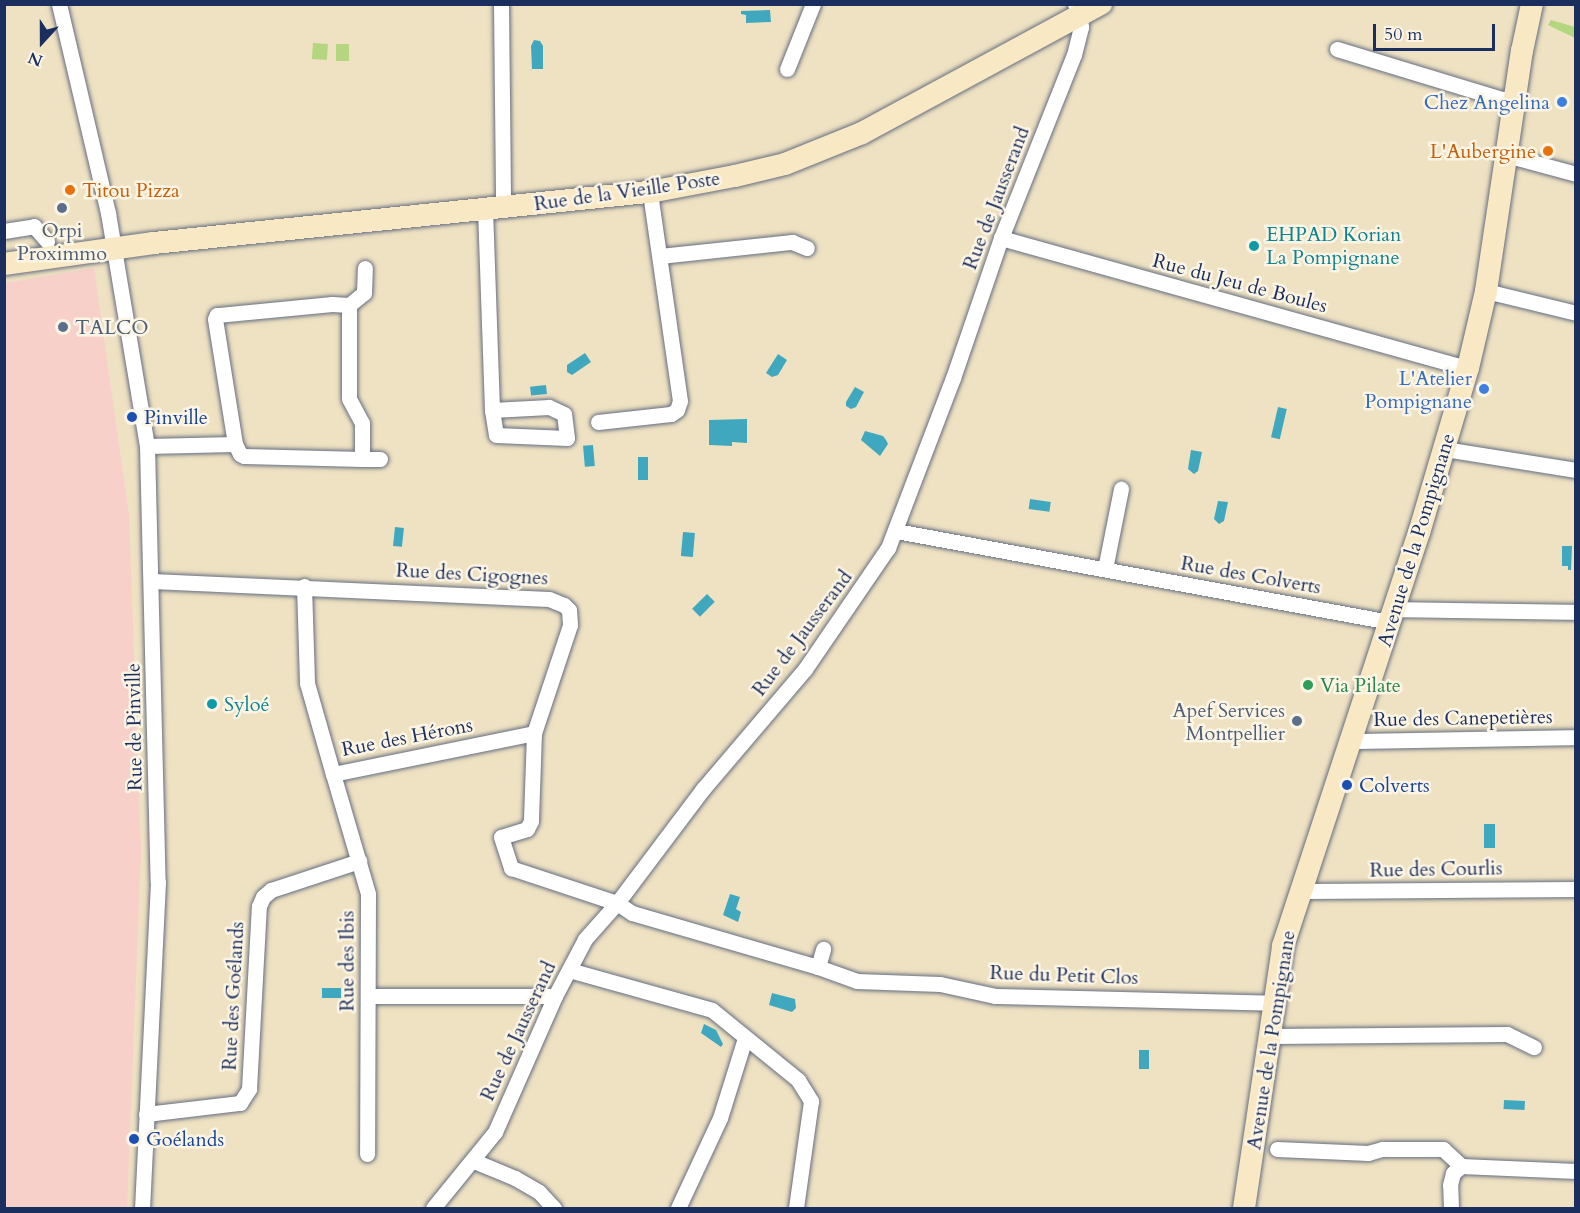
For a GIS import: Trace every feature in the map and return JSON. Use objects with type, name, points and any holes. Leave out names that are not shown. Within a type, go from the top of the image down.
[{"type":"main road","name":"Rue de la Vieille Poste","points":[[4,264],[114,248],[650,192],[785,164],[826,149],[1078,11],[1101,4]]},
{"type":"main road","name":"Avenue de la Pompignane","points":[[1244,1209],[1283,946],[1298,894],[1392,616],[1468,368],[1486,291],[1515,98],[1532,4]]},
{"type":"main road","name":"Rue de la Vieille Poste","points":[[4,248],[77,237],[114,248]]},
{"type":"street","name":"Rue de Pinville","points":[[59,4],[114,248],[147,446],[158,882],[142,1209]]},
{"type":"street","points":[[492,410],[549,407],[564,414],[567,438],[496,435],[492,410],[494,208],[501,4]]},
{"type":"street","points":[[787,69],[813,4]]},
{"type":"street","name":"Rue de Jausserand","points":[[433,1209],[474,1161],[495,1132],[555,996],[585,939],[617,903],[703,789],[805,669],[855,600],[896,531],[1002,238],[1074,55],[1079,40],[1078,11]]},
{"type":"street","points":[[1337,49],[1502,99],[1515,98]]},
{"type":"street","points":[[1506,155],[1575,174]]},
{"type":"street","points":[[598,422],[671,414],[677,410],[680,401],[650,192]]},
{"type":"street","points":[[4,231],[34,226],[47,242]]},
{"type":"street","name":"Rue du Jeu de Boules","points":[[1002,238],[1468,368]]},
{"type":"street","points":[[660,256],[792,242],[807,248]]},
{"type":"street","points":[[365,268],[364,293],[349,305],[332,304],[217,315],[215,319],[235,444],[244,456],[380,459]]},
{"type":"street","points":[[1486,291],[1575,313]]},
{"type":"street","points":[[349,305],[349,399],[362,423],[362,459]]},
{"type":"street","points":[[147,446],[235,444]]},
{"type":"street","points":[[1445,449],[1575,470]]},
{"type":"street","points":[[1105,569],[1121,489]]},
{"type":"street","name":"Rue des Colverts","points":[[896,531],[1105,569],[1392,616],[1575,612]]},
{"type":"street","name":"Rue des Cigognes","points":[[152,581],[304,586],[557,600],[569,610],[571,619],[534,733],[531,821],[527,829],[501,837],[511,868],[617,903]]},
{"type":"street","name":"Rue des Hérons","points":[[304,586],[307,683],[333,774],[534,733]]},
{"type":"street","name":"Rue des Canepetières","points":[[1351,741],[1575,737]]},
{"type":"street","name":"Rue des Ibis","points":[[333,774],[368,894],[367,1154]]},
{"type":"street","name":"Rue des Goélands","points":[[146,1114],[240,1103],[249,1089],[259,906],[263,897],[271,890],[358,861]]},
{"type":"street","name":"Rue des Courlis","points":[[1298,894],[1316,891],[1575,889]]},
{"type":"street","name":"Rue du Petit Clos","points":[[617,903],[632,913],[818,967],[857,981],[939,984],[995,996],[1276,1003]]},
{"type":"street","points":[[818,967],[823,949]]},
{"type":"street","points":[[569,970],[712,1010],[798,1080],[811,1101],[796,1209]]},
{"type":"street","points":[[369,996],[555,996]]},
{"type":"street","points":[[1271,1036],[1507,1034],[1534,1047]]},
{"type":"street","points":[[678,1209],[720,1118],[745,1038]]},
{"type":"street","points":[[1277,1149],[1368,1153],[1382,1149],[1443,1149],[1461,1167]]},
{"type":"street","points":[[474,1161],[515,1178],[539,1192],[554,1209]]},
{"type":"street","points":[[1451,1209],[1450,1185],[1453,1173],[1461,1167],[1575,1171]]},
{"type":"shaded area","points":[[94,268],[129,514],[141,851],[127,1208],[5,1208],[5,283]]},
{"type":"green space","points":[[1551,20],[1575,27],[1575,38],[1548,25]]},
{"type":"green space","points":[[313,43],[328,44],[327,60],[312,59]]},
{"type":"green space","points":[[336,44],[349,44],[349,61],[336,61]]},
{"type":"water","points":[[770,10],[771,22],[746,23],[746,15],[741,14],[741,11]]},
{"type":"water","points":[[534,40],[540,41],[543,46],[543,69],[532,69],[531,46]]},
{"type":"water","points":[[585,353],[591,362],[572,375],[567,372],[567,365]]},
{"type":"water","points":[[778,354],[787,360],[778,375],[772,377],[766,373]]},
{"type":"water","points":[[546,385],[547,394],[531,396],[530,387]]},
{"type":"water","points":[[855,387],[864,392],[856,407],[851,409],[846,406],[846,402]]},
{"type":"water","points":[[1278,407],[1287,409],[1280,439],[1271,437]]},
{"type":"water","points":[[747,419],[747,443],[732,442],[732,446],[709,445],[709,420]]},
{"type":"water","points":[[865,431],[883,436],[886,440],[888,444],[880,456],[861,440]]},
{"type":"water","points":[[593,445],[595,466],[585,467],[583,446]]},
{"type":"water","points":[[1191,450],[1202,452],[1198,471],[1194,474],[1188,469]]},
{"type":"water","points":[[638,457],[648,457],[648,480],[638,480]]},
{"type":"water","points":[[1030,499],[1051,502],[1049,512],[1029,509]]},
{"type":"water","points":[[1218,501],[1228,502],[1224,521],[1219,524],[1214,519]]},
{"type":"water","points":[[395,527],[404,528],[402,547],[393,546]]},
{"type":"water","points":[[683,532],[695,533],[693,557],[681,556]]},
{"type":"water","points":[[1562,546],[1572,546],[1571,570],[1568,570],[1568,566],[1562,566]]},
{"type":"water","points":[[707,594],[715,602],[700,617],[692,609]]},
{"type":"water","points":[[1484,824],[1495,824],[1495,848],[1484,848]]},
{"type":"water","points":[[730,894],[740,897],[736,909],[741,912],[738,922],[723,915]]},
{"type":"water","points":[[322,988],[341,988],[341,998],[322,998]]},
{"type":"water","points":[[772,993],[795,999],[796,1008],[792,1012],[769,1005]]},
{"type":"water","points":[[704,1024],[716,1030],[723,1044],[721,1047],[701,1033]]},
{"type":"water","points":[[1139,1050],[1149,1050],[1149,1069],[1139,1069]]},
{"type":"water","points":[[1504,1100],[1525,1101],[1525,1110],[1504,1109]]},
{"type":"place","name":"Chez Angelina","points":[[1562,102]]},
{"type":"place","name":"L'Aubergine","points":[[1548,151]]},
{"type":"place","name":"Titou Pizza","points":[[70,190]]},
{"type":"place","name":"Orpi Proximmo","points":[[62,208]]},
{"type":"place","name":"EHPAD Korian La Pompignane","points":[[1254,246]]},
{"type":"place","name":"TALCO","points":[[63,327]]},
{"type":"place","name":"L'Atelier Pompignane","points":[[1484,389]]},
{"type":"place","name":"Pinville","points":[[132,417]]},
{"type":"place","name":"Via Pilate","points":[[1308,685]]},
{"type":"place","name":"Syloé","points":[[212,704]]},
{"type":"place","name":"Apef Services Montpellier","points":[[1297,721]]},
{"type":"place","name":"Colverts","points":[[1347,785]]},
{"type":"place","name":"Goélands","points":[[134,1139]]}]
